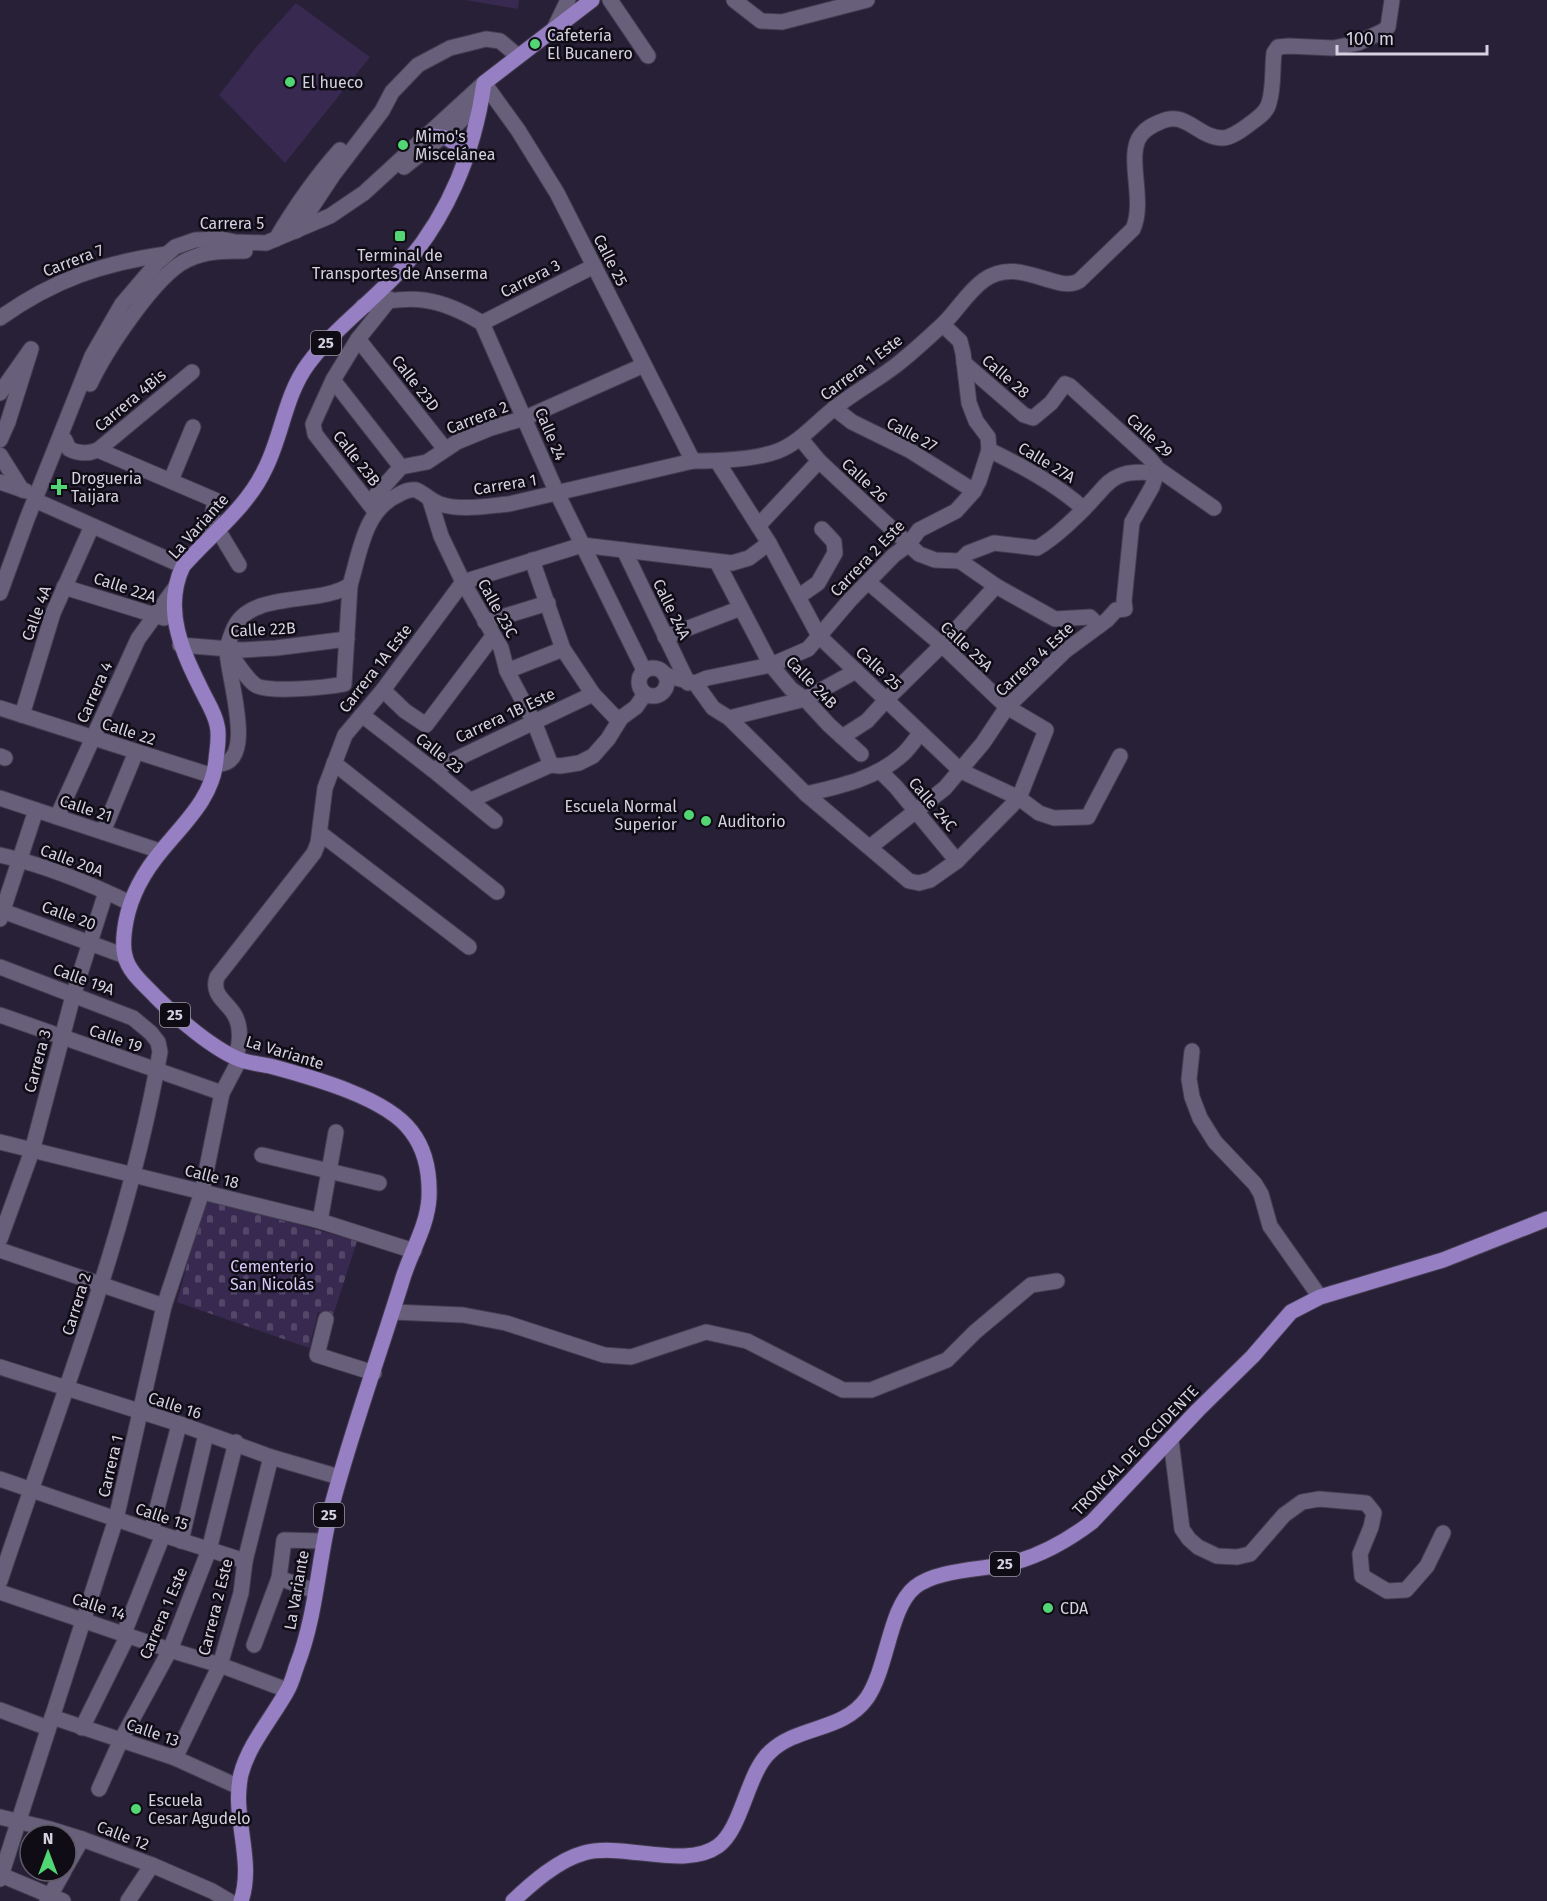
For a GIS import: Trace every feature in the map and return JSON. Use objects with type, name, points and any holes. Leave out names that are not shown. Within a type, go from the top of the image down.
[{"type":"main road","name":"Carrera 5","points":[[484,83],[592,0]]},
{"type":"main road","name":"La Variante","points":[[241,1901],[245,1875],[238,1804],[240,1777],[247,1759],[287,1690],[302,1654],[323,1541],[339,1477],[403,1277],[423,1229],[429,1200],[429,1175],[424,1154],[411,1130],[391,1113],[344,1089],[303,1075],[238,1058],[207,1040],[169,1010],[135,976],[125,956],[124,942],[130,903],[160,851],[193,814],[202,800],[214,770],[217,724],[180,645],[175,622],[177,578],[183,566],[253,491],[265,470],[306,366],[338,329],[397,274],[427,237],[451,196],[469,152],[484,83]]},
{"type":"main road","points":[[425,135],[442,136],[469,152]]},
{"type":"main road","name":"TRONCAL DE OCCIDENTE","points":[[513,1901],[558,1865],[584,1853],[615,1850],[676,1856],[695,1854],[716,1847],[728,1834],[756,1773],[768,1753],[788,1739],[842,1721],[862,1706],[876,1683],[900,1609],[914,1588],[933,1578],[1035,1556],[1055,1547],[1092,1522],[1198,1410],[1253,1356],[1291,1312],[1320,1297],[1443,1260],[1547,1219]]},
{"type":"street","points":[[554,29],[568,0]]},
{"type":"street","points":[[610,0],[648,56]]},
{"type":"street","points":[[734,0],[761,21],[782,22],[867,0]]},
{"type":"street","name":"Carrera 1 Este","points":[[800,438],[834,408],[899,363],[943,325],[984,280],[999,273],[1021,271],[1070,284],[1079,281],[1133,229],[1138,213],[1139,198],[1135,152],[1140,136],[1150,127],[1172,117],[1182,120],[1208,136],[1230,137],[1259,118],[1269,105],[1274,53],[1278,47],[1333,48],[1358,43],[1388,27],[1392,0]]},
{"type":"street","points":[[296,231],[333,175],[382,111],[392,92],[404,78],[426,60],[450,48],[486,39],[500,41],[518,56]]},
{"type":"street","name":"Carrera 5","points":[[0,593],[33,495],[92,356],[122,304],[167,254],[175,247],[207,239],[266,243],[320,222],[356,199],[484,83]]},
{"type":"street","name":"Calle 25","points":[[484,83],[518,130],[558,193],[693,461]]},
{"type":"street","name":"Carrera 5","points":[[0,609],[33,495],[65,440],[96,371],[137,309],[170,272],[184,261],[202,254],[215,251],[253,252],[269,248],[308,234],[349,213],[481,101]]},
{"type":"street","points":[[276,239],[297,204],[322,170],[350,139],[382,111]]},
{"type":"street","name":"Carrera 7","points":[[0,318],[22,302],[56,283],[91,269],[129,259],[167,254]]},
{"type":"street","name":"Carrera 3","points":[[482,323],[594,266]]},
{"type":"street","points":[[363,306],[390,300],[415,299],[439,302],[461,310],[482,323]]},
{"type":"street","points":[[227,650],[254,686],[310,688],[344,684],[350,585],[372,508],[401,467],[333,381],[358,339],[390,300]]},
{"type":"street","name":"Calle 24","points":[[482,323],[557,493],[644,670]]},
{"type":"street","name":"Calle 28","points":[[943,325],[960,341],[964,363],[1024,415],[1033,418],[1051,403],[1065,384]]},
{"type":"street","name":"Calle 23D","points":[[358,339],[445,449]]},
{"type":"street","points":[[0,393],[32,349],[0,440]]},
{"type":"street","points":[[964,363],[969,403],[976,421],[987,437],[989,450]]},
{"type":"street","name":"Carrera 2","points":[[401,467],[428,462],[457,442],[491,428],[525,418],[644,365]]},
{"type":"street","name":"Carrera 4Bis","points":[[93,451],[192,372]]},
{"type":"street","name":"Calle 23B","points":[[333,381],[313,424],[315,434],[372,508]]},
{"type":"street","name":"Calle 29","points":[[1065,384],[1070,386],[1149,458],[1157,471],[1214,508]]},
{"type":"street","name":"Calle 27","points":[[834,408],[852,422],[909,450],[974,491]]},
{"type":"street","points":[[171,480],[193,427]]},
{"type":"street","name":"Carrera 1","points":[[372,508],[407,491],[416,490],[430,500],[456,507],[509,504],[693,461],[717,461],[778,451],[800,438]]},
{"type":"street","name":"Calle 26","points":[[800,438],[819,461],[908,545]]},
{"type":"street","points":[[65,440],[69,449],[93,451],[171,480],[215,500],[213,535],[239,565]]},
{"type":"street","name":"Carrera 2 Este","points":[[692,683],[771,665],[808,649],[850,600],[894,555],[908,545],[919,530],[956,511],[980,481],[989,450]]},
{"type":"street","name":"Calle 27A","points":[[989,450],[1063,490],[1084,509]]},
{"type":"street","points":[[0,455],[33,495]]},
{"type":"street","name":"Calle 25","points":[[717,461],[769,543],[819,636],[961,771],[1019,798],[1031,809],[1054,818],[1088,817],[1120,756]]},
{"type":"street","points":[[758,526],[819,461]]},
{"type":"street","points":[[960,561],[968,553],[993,543],[1037,548],[1084,509],[1114,478],[1121,475],[1157,471]]},
{"type":"street","name":"Carrera 4 Este","points":[[870,847],[945,789],[983,743],[1007,707],[1065,651],[1099,626],[1116,610],[1125,609],[1132,522],[1152,487],[1157,471]]},
{"type":"street","points":[[0,482],[33,495],[92,526],[183,566]]},
{"type":"street","name":"Calle 23C","points":[[430,500],[441,536],[463,582],[501,648],[507,671],[534,722],[551,765]]},
{"type":"street","name":"Calle 4A","points":[[22,715],[53,613],[92,526]]},
{"type":"street","points":[[798,597],[818,583],[835,553],[834,542],[822,529]]},
{"type":"street","points":[[463,582],[582,545],[732,563],[748,558],[769,543]]},
{"type":"street","points":[[908,545],[919,554],[936,560],[960,561],[996,586],[1055,619],[1090,617],[1099,626]]},
{"type":"street","name":"Calle 24A","points":[[624,550],[665,638],[692,683],[712,708],[729,718],[806,794],[909,881],[920,883],[930,880],[957,861]]},
{"type":"street","points":[[532,560],[564,649],[593,694],[614,716],[621,718]]},
{"type":"street","name":"Calle 24B","points":[[717,562],[771,665],[791,689],[805,699],[861,754]]},
{"type":"street","name":"Carrera 1A Este","points":[[238,1058],[240,1037],[238,1024],[234,1013],[219,998],[215,983],[217,977],[314,853],[320,833],[322,803],[345,735],[383,690],[463,582]]},
{"type":"street","name":"Calle 25A","points":[[868,582],[942,645],[1007,707],[1046,730],[1019,798]]},
{"type":"street","points":[[214,770],[231,761],[238,748],[238,725],[227,650],[234,626],[249,611],[265,604],[337,592],[350,585]]},
{"type":"street","points":[[842,737],[867,722],[996,586]]},
{"type":"street","name":"Calle 22A","points":[[64,587],[175,622]]},
{"type":"street","name":"Carrera 4","points":[[57,817],[138,639],[175,588]]},
{"type":"street","points":[[383,690],[405,711],[426,725],[489,629],[549,603]]},
{"type":"street","points":[[665,638],[741,608]]},
{"type":"street","name":"Calle 22B","points":[[180,645],[227,650],[276,648],[347,639]]},
{"type":"street","points":[[507,671],[564,649]]},
{"type":"street","points":[[652,667],[660,669],[665,675],[667,683],[660,693],[654,696],[645,694],[640,686],[639,678],[644,670],[652,667]]},
{"type":"street","points":[[729,718],[805,699],[856,670]]},
{"type":"street","points":[[665,675],[692,683]]},
{"type":"street","name":"Carrera 1B Este","points":[[433,770],[593,694]]},
{"type":"street","points":[[471,800],[551,765],[579,763],[593,756],[608,739],[621,718],[636,707],[645,694]]},
{"type":"street","name":"Calle 22","points":[[0,708],[136,752],[214,770]]},
{"type":"street","name":"Calle 23","points":[[362,716],[495,821]]},
{"type":"street","points":[[806,794],[853,782],[880,771],[904,754],[920,733]]},
{"type":"street","points":[[103,832],[136,752]]},
{"type":"street","points":[[334,763],[497,892]]},
{"type":"street","name":"Calle 24C","points":[[880,771],[917,811],[957,861]]},
{"type":"street","name":"Calle 21","points":[[0,798],[160,851]]},
{"type":"street","points":[[957,861],[1019,798]]},
{"type":"street","points":[[1,913],[36,810]]},
{"type":"street","points":[[320,833],[469,947]]},
{"type":"street","name":"Calle 20A","points":[[0,855],[20,860],[130,903]]},
{"type":"street","name":"Carrera 3","points":[[0,1239],[32,1151],[73,996],[106,892]]},
{"type":"street","name":"Calle 20","points":[[1,913],[125,956]]},
{"type":"street","name":"Calle 19A","points":[[0,967],[133,1018],[151,1033]]},
{"type":"street","name":"Calle 19","points":[[0,1015],[222,1093]]},
{"type":"street","name":"Carrera 2","points":[[0,1581],[68,1389],[134,1176],[160,1052],[158,1042],[151,1033]]},
{"type":"street","points":[[1192,1052],[1189,1079],[1192,1097],[1200,1118],[1215,1142],[1255,1184],[1261,1194],[1270,1226],[1320,1297]]},
{"type":"street","name":"Carrera 1","points":[[19,1823],[116,1520],[164,1306],[201,1192],[222,1093],[238,1058]]},
{"type":"street","points":[[320,1221],[336,1132]]},
{"type":"street","name":"Calle 18","points":[[0,1142],[320,1221],[414,1251]]},
{"type":"street","points":[[262,1155],[379,1183]]},
{"type":"street","points":[[0,1250],[164,1306]]},
{"type":"street","points":[[393,1312],[463,1315],[506,1323],[604,1355],[631,1357],[706,1332],[747,1341],[843,1390],[872,1390],[947,1360],[975,1332],[1031,1285],[1057,1281]]},
{"type":"street","points":[[326,1319],[317,1355],[374,1373]]},
{"type":"street","name":"Calle 16","points":[[0,1366],[236,1442],[271,1457],[339,1477]]},
{"type":"street","points":[[82,1728],[126,1634],[157,1533],[179,1425]]},
{"type":"street","points":[[181,1541],[206,1434]]},
{"type":"street","points":[[1171,1440],[1182,1529],[1198,1547],[1217,1556],[1237,1557],[1250,1554],[1284,1515],[1302,1502],[1319,1499],[1366,1503],[1374,1513],[1360,1554],[1362,1576],[1387,1591],[1406,1590],[1427,1566],[1443,1533]]},
{"type":"street","name":"Carrera 1 Este","points":[[99,1789],[121,1740],[170,1650],[209,1550],[236,1442]]},
{"type":"street","name":"Carrera 2 Este","points":[[175,1758],[220,1665],[241,1593],[245,1561],[271,1457]]},
{"type":"street","name":"Calle 15","points":[[0,1479],[116,1520],[245,1561]]},
{"type":"street","points":[[254,1645],[279,1578],[284,1540],[323,1541]]},
{"type":"street","points":[[279,1578],[315,1591]]},
{"type":"street","name":"Calle 14","points":[[0,1593],[220,1665],[287,1690]]},
{"type":"street","name":"Calle 13","points":[[0,1710],[50,1723],[82,1728],[121,1740],[175,1758],[239,1787]]},
{"type":"street","name":"Calle 12","points":[[0,1818],[19,1823]]},
{"type":"street","name":"Carrera 1","points":[[0,1877],[18,1826]]},
{"type":"street","name":"Calle 12","points":[[78,1838],[152,1865],[212,1891],[229,1901]]},
{"type":"street","points":[[78,1846],[82,1839]]},
{"type":"street","points":[[128,1901],[152,1865]]},
{"type":"street","points":[[0,1877],[53,1899],[59,1883]]},
{"type":"green space","points":[[465,0],[519,0],[518,9]]},
{"type":"green space","name":"El hueco","points":[[296,3],[370,57],[285,163],[219,95],[257,46]]},
{"type":"green space","name":"Cementerio San Nicolás","points":[[205,1199],[357,1241],[333,1316],[318,1312],[309,1348],[177,1302]]},
{"type":"place","name":"Cafetería El Bucanero","points":[[535,44]]},
{"type":"place","name":"El hueco","points":[[290,82]]},
{"type":"place","name":"Mimo's Miscelánea","points":[[403,145]]},
{"type":"place","name":"Terminal de Transportes de Anserma","points":[[400,236]]},
{"type":"place","name":"Drogueria Taijara","points":[[59,487]]},
{"type":"place","name":"Escuela Normal Superior","points":[[689,815]]},
{"type":"place","name":"Auditorio","points":[[706,821]]},
{"type":"place","name":"CDA","points":[[1048,1608]]},
{"type":"place","name":"Escuela Cesar Agudelo","points":[[136,1809]]}]
